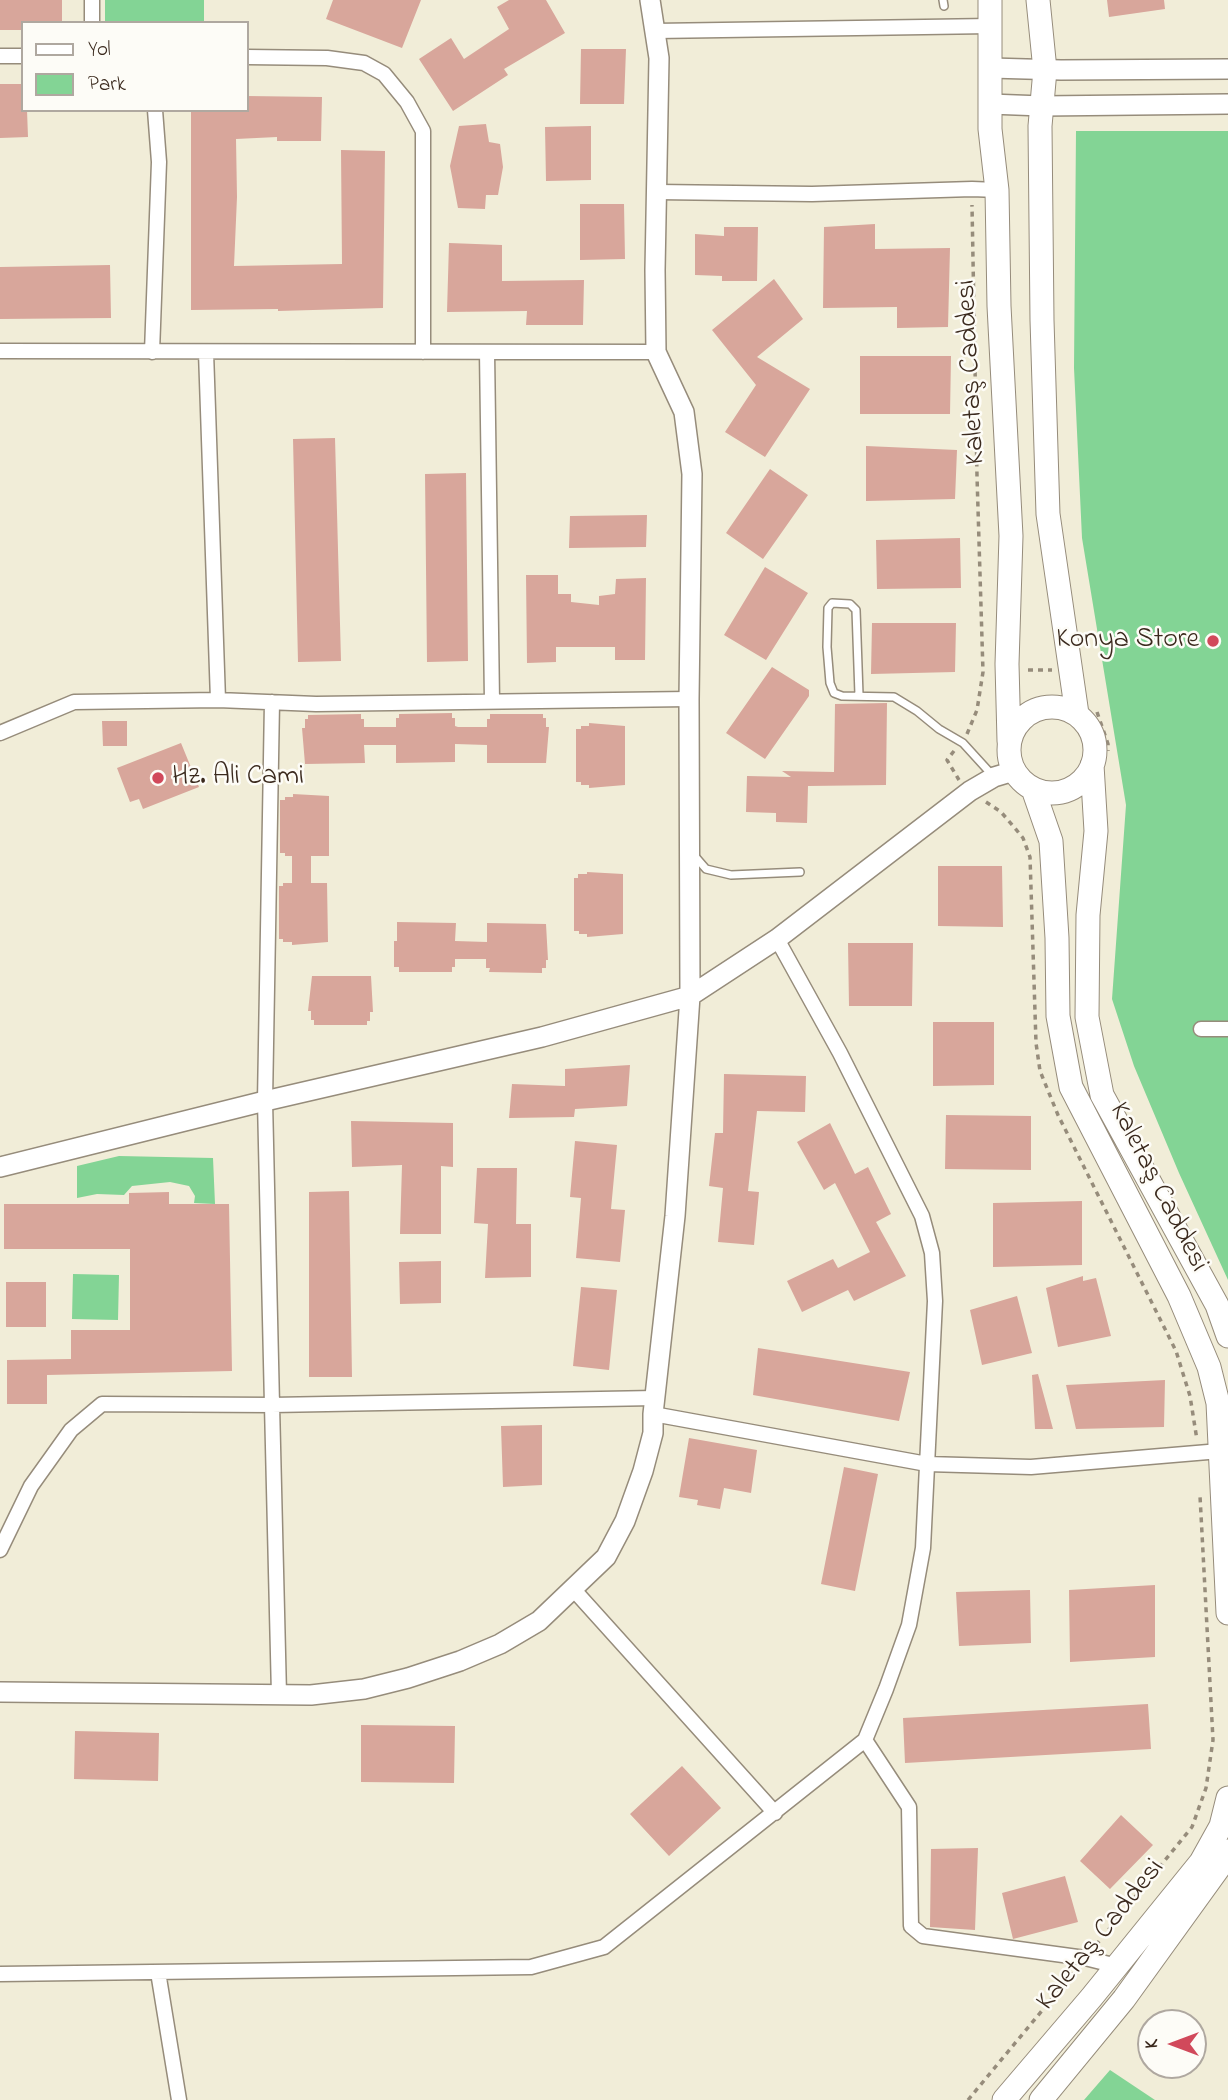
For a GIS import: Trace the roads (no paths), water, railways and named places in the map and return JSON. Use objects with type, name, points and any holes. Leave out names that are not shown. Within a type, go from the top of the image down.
[{"type":"main road","name":"Kaletaş Caddesi","points":[[990,0],[990,129],[997,190],[999,306],[1011,536],[1007,671],[1009,741]]},
{"type":"main road","points":[[1038,0],[1045,70],[1042,106],[1042,320],[1048,514],[1077,714]]},
{"type":"main road","points":[[1050,706],[1077,714],[1087,724],[1095,751],[1085,778],[1061,793],[1046,793],[1004,774],[1009,741],[1014,727],[1023,717],[1036,709],[1050,706]]},
{"type":"main road","name":"Kaletaş Caddesi","points":[[1092,765],[1096,831],[1088,915],[1087,1017],[1102,1095],[1217,1305],[1228,1336]]},
{"type":"main road","name":"Kaletaş Caddesi","points":[[1033,789],[1051,841],[1058,1016],[1071,1087],[1179,1296],[1209,1367],[1218,1403],[1210,1452],[1228,1613]]},
{"type":"main road","name":"Kaletaş Caddesi","points":[[1004,2100],[1201,1862],[1221,1826],[1228,1798]]},
{"type":"main road","name":"Kaletaş Caddesi","points":[[1041,2100],[1124,1999],[1220,1867],[1228,1851]]},
{"type":"street","points":[[92,0],[92,21]]},
{"type":"street","points":[[0,1692],[311,1695],[364,1689],[408,1678],[500,1644],[539,1621],[606,1557],[625,1521],[653,1433],[675,1216],[691,996],[689,699],[692,474],[684,412],[656,352],[659,58],[650,0]]},
{"type":"street","points":[[655,31],[991,26]]},
{"type":"street","points":[[0,56],[21,56]]},
{"type":"street","points":[[248,57],[327,58],[364,63],[384,74],[407,102],[423,131],[423,352]]},
{"type":"street","points":[[991,68],[1228,69]]},
{"type":"street","points":[[990,104],[1228,104]]},
{"type":"street","points":[[152,352],[159,162],[155,112]]},
{"type":"street","points":[[657,192],[812,194],[997,190]]},
{"type":"street","points":[[0,351],[656,352]]},
{"type":"street","points":[[206,352],[218,700]]},
{"type":"street","points":[[487,352],[492,701]]},
{"type":"street","points":[[0,733],[74,702],[218,700],[316,704],[689,699]]},
{"type":"street","points":[[272,702],[265,1101],[279,1695]]},
{"type":"street","points":[[0,1167],[265,1101],[542,1037],[691,996],[778,939],[970,791],[1004,774]]},
{"type":"street","points":[[0,1974],[531,1967],[604,1947],[865,1740],[909,1625],[923,1548],[935,1301],[932,1253],[922,1216],[840,1053],[778,939]]},
{"type":"street","points":[[1201,1029],[1228,1029]]},
{"type":"street","points":[[0,1550],[31,1486],[71,1430],[102,1404],[654,1406],[927,1464],[1031,1468],[1210,1452]]},
{"type":"street","points":[[574,1590],[775,1813]]},
{"type":"street","points":[[865,1740],[909,1807],[911,1926],[923,1936],[1085,1958],[1117,1966]]},
{"type":"street","points":[[158,1972],[179,2100]]},
{"type":"lane","points":[[859,695],[856,610],[850,604],[832,603],[828,608],[830,683],[834,694],[842,696],[894,696],[1004,774]]},
{"type":"lane","points":[[690,851],[706,869],[731,875],[800,872]]},
{"type":"place","name":"Konya Store","points":[[1213,641]]},
{"type":"place","name":"Hz. Ali Cami","points":[[158,778]]}]
